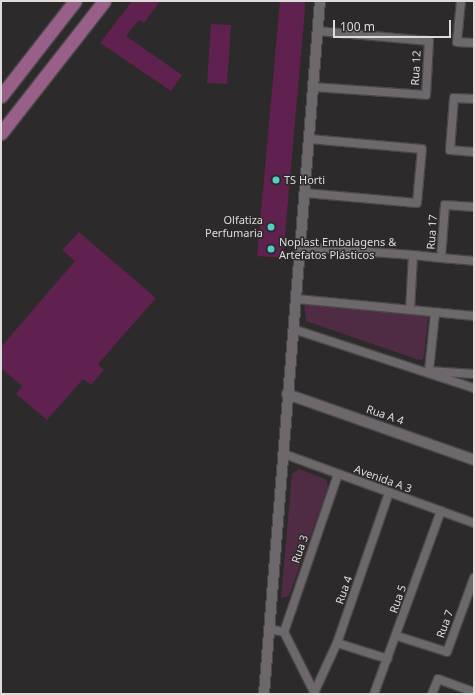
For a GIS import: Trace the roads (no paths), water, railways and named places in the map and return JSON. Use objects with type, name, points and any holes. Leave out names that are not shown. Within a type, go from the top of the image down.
[{"type":"main road","points":[[1,96],[75,1]]},
{"type":"main road","points":[[1,133],[104,1]]},
{"type":"street","points":[[264,694],[320,1]]},
{"type":"street","points":[[461,1],[457,42],[474,44]]},
{"type":"street","name":"Rua 12","points":[[313,87],[426,95],[428,41],[317,31]]},
{"type":"street","points":[[474,99],[454,98],[450,150],[474,152]]},
{"type":"street","points":[[305,193],[417,203],[422,149],[309,139]]},
{"type":"street","name":"Rua 17","points":[[474,207],[445,205],[441,258],[474,261]]},
{"type":"street","points":[[300,247],[441,258]]},
{"type":"street","points":[[410,310],[413,255]]},
{"type":"street","points":[[296,299],[474,316]]},
{"type":"street","points":[[429,371],[435,313]]},
{"type":"street","points":[[293,328],[429,371],[474,388]]},
{"type":"street","points":[[429,371],[474,374]]},
{"type":"street","name":"Rua A 4","points":[[288,394],[474,460]]},
{"type":"street","name":"Avenida A 3","points":[[284,454],[474,523]]},
{"type":"street","name":"Rua 3","points":[[284,632],[338,474]]},
{"type":"street","name":"Rua 4","points":[[315,694],[337,643],[390,493]]},
{"type":"street","name":"Rua 5","points":[[374,694],[397,636],[441,511]]},
{"type":"street","name":"Rua 7","points":[[397,636],[447,652],[474,578]]},
{"type":"street","points":[[269,629],[284,632],[315,694]]},
{"type":"street","points":[[337,643],[388,659]]},
{"type":"street","points":[[432,694],[438,679],[474,692]]},
{"type":"place","name":"TS Horti","points":[[276,180]]},
{"type":"place","name":"Olfatiza Perfumaria","points":[[271,227]]},
{"type":"place","name":"Noplast Embalagens & Artefatos Plásticos","points":[[271,249]]}]
